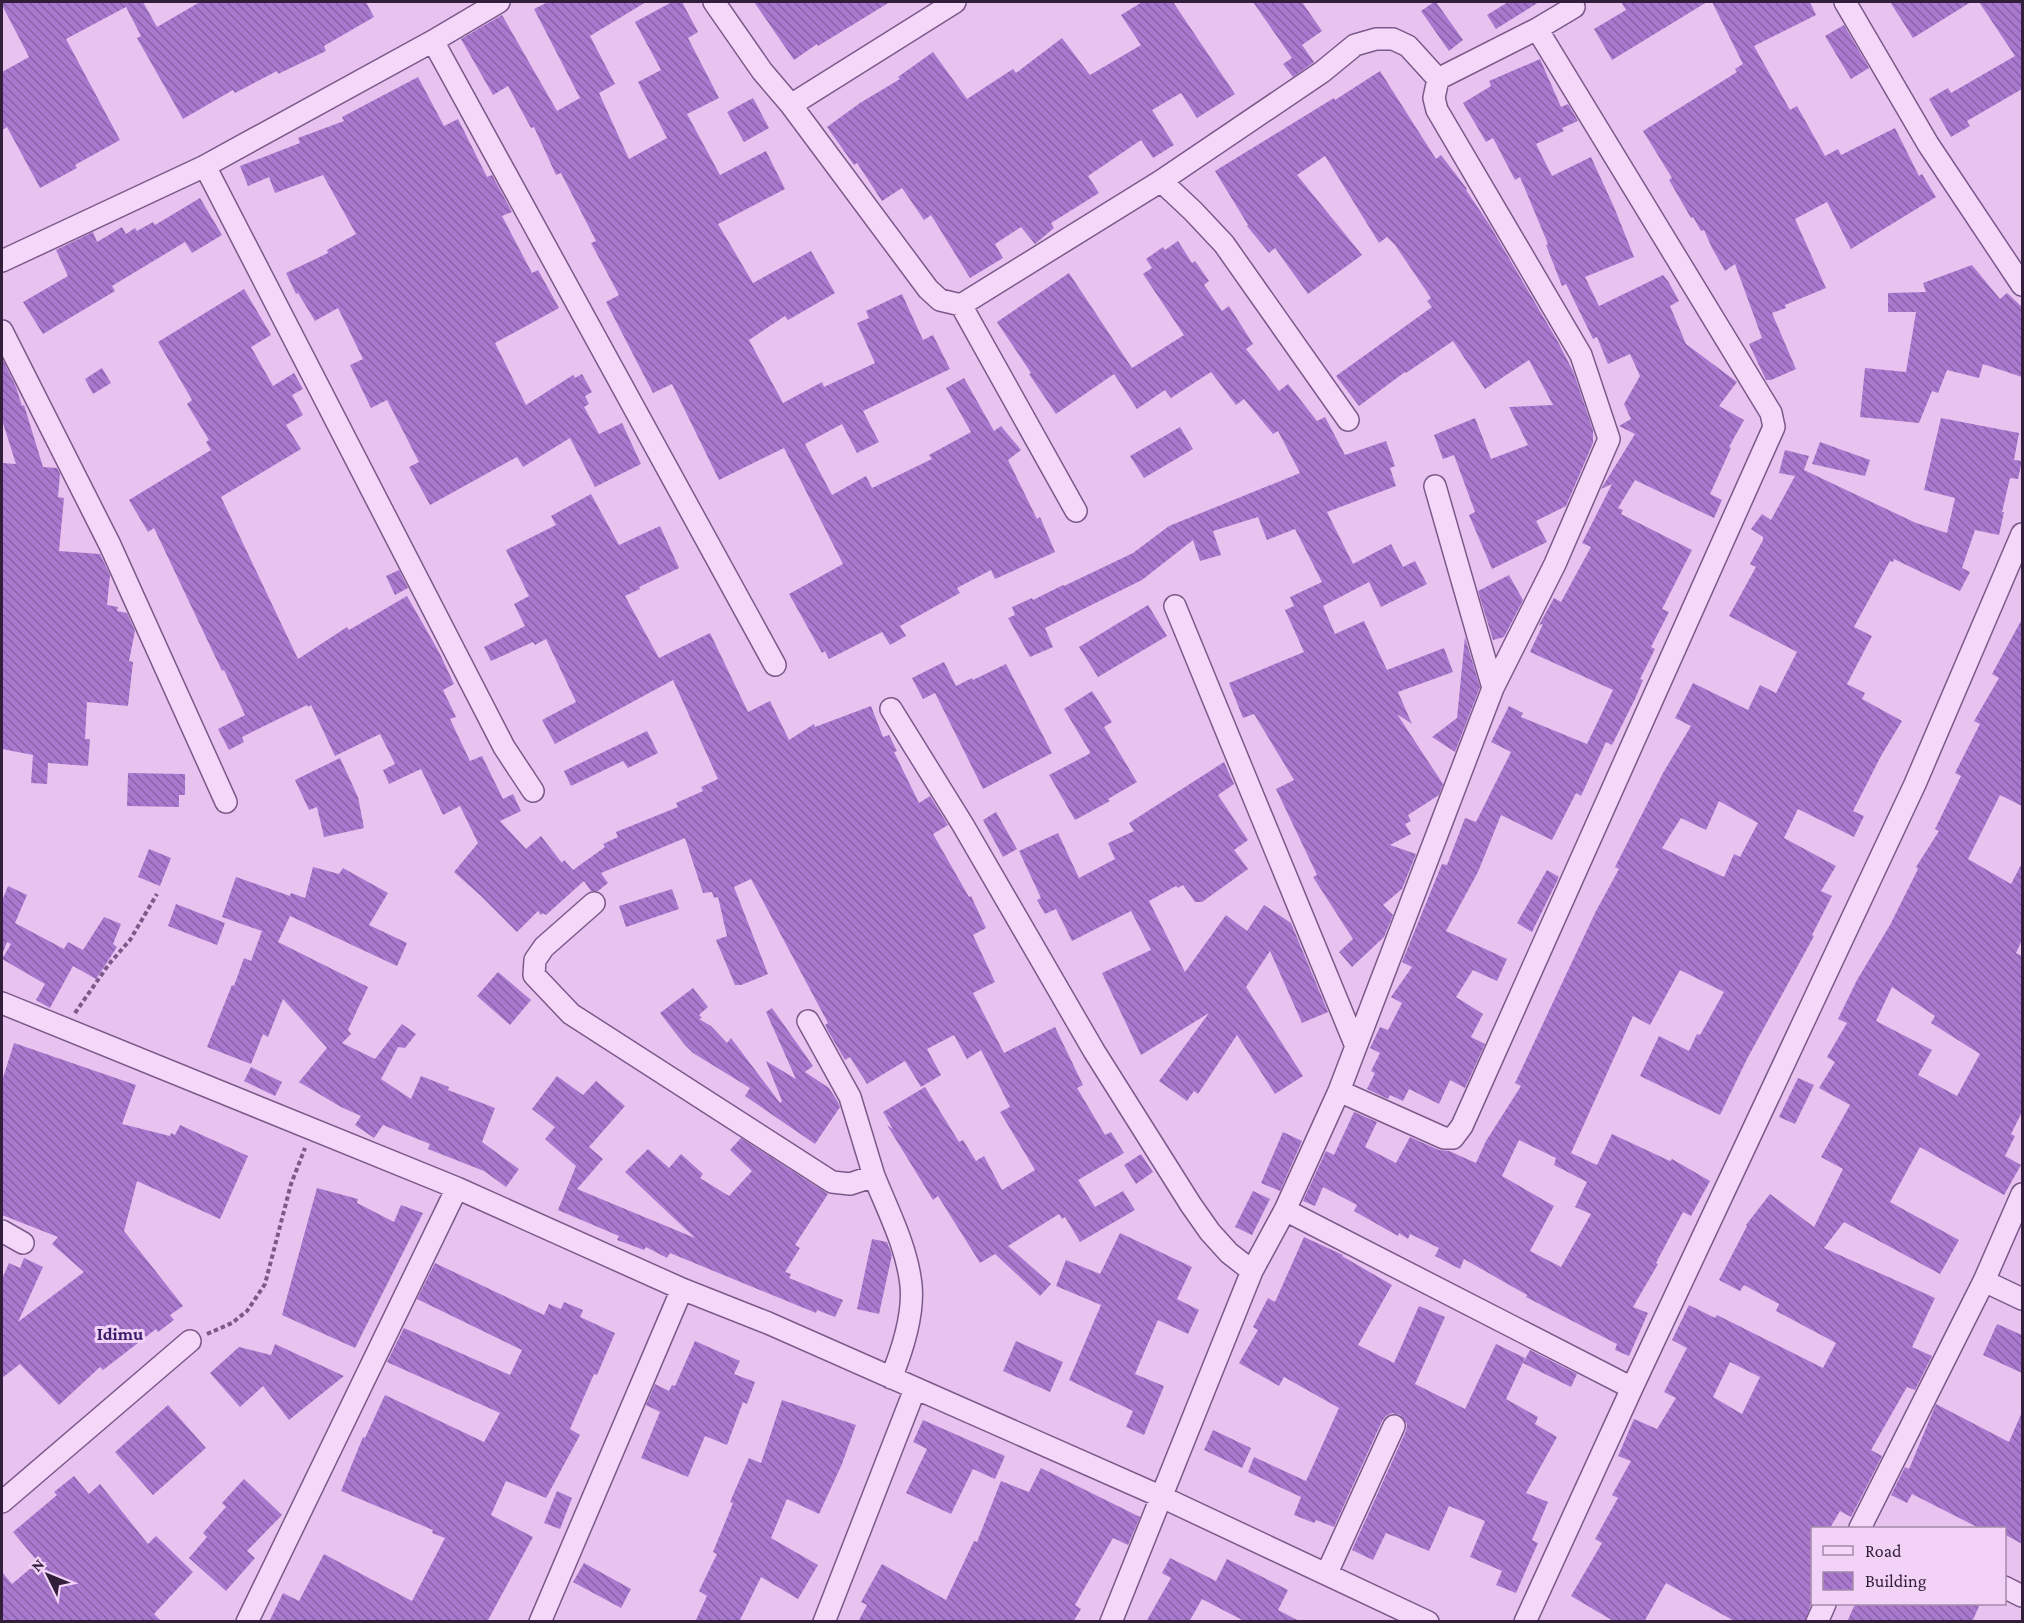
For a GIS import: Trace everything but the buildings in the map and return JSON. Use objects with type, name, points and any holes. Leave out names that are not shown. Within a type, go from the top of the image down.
[{"type":"street","points":[[2,261],[205,166],[433,41],[499,2]]},
{"type":"street","points":[[714,2],[762,71],[791,105],[928,289],[940,300],[961,306],[1076,511]]},
{"type":"street","points":[[791,105],[955,2]]},
{"type":"street","points":[[1845,2],[1928,144],[2022,285]]},
{"type":"street","points":[[1438,79],[1537,29],[1577,3]]},
{"type":"street","points":[[1338,1091],[1444,1138],[1453,1138],[1462,1126],[1774,428],[1771,413],[1537,29]]},
{"type":"street","points":[[961,306],[1161,180],[1322,72],[1355,45],[1376,39],[1393,39],[1408,46],[1438,79]]},
{"type":"street","points":[[433,41],[775,665]]},
{"type":"street","points":[[1111,1622],[1252,1271],[1286,1210],[1338,1091],[1492,688],[1555,564],[1609,439],[1581,355],[1437,110],[1434,98],[1438,79]]},
{"type":"street","points":[[205,166],[504,747],[533,791]]},
{"type":"street","points":[[1161,180],[1224,244],[1348,420]]},
{"type":"street","points":[[2,331],[110,545],[226,802]]},
{"type":"street","points":[[1435,486],[1492,688]]},
{"type":"street","points":[[1525,1622],[1915,784],[2022,534]]},
{"type":"street","points":[[1175,606],[1355,1044]]},
{"type":"street","points":[[891,709],[963,825],[1094,1051],[1191,1205],[1210,1232],[1252,1271]]},
{"type":"street","points":[[594,903],[544,946],[535,960],[534,975],[571,1014],[832,1182],[850,1184],[874,1176]]},
{"type":"street","points":[[2,1003],[458,1188],[682,1289],[768,1323],[1162,1497],[1428,1622]]},
{"type":"street","points":[[808,1021],[850,1097],[874,1176],[904,1251],[911,1287],[909,1316],[900,1356],[891,1378]]},
{"type":"street","points":[[247,1622],[458,1188]]},
{"type":"street","points":[[1867,1526],[1984,1281],[2022,1194]]},
{"type":"street","points":[[1286,1210],[1632,1388]]},
{"type":"street","points":[[2,1232],[23,1243]]},
{"type":"street","points":[[1984,1281],[2022,1299]]},
{"type":"street","points":[[540,1622],[682,1289]]},
{"type":"street","points":[[2,1502],[190,1341]]},
{"type":"street","points":[[824,1622],[915,1389]]},
{"type":"street","points":[[1327,1573],[1394,1426]]},
{"type":"street","points":[[2006,1588],[2022,1596]]},
{"type":"street","points":[[1816,1622],[1824,1605]]},
{"type":"path","points":[[65,1029],[109,964],[130,940],[157,894]]},
{"type":"path","points":[[190,1341],[232,1323],[247,1311],[265,1284],[291,1184],[307,1144]]},
{"type":"district","name":"Idimu","points":[[120,1334]]}]
